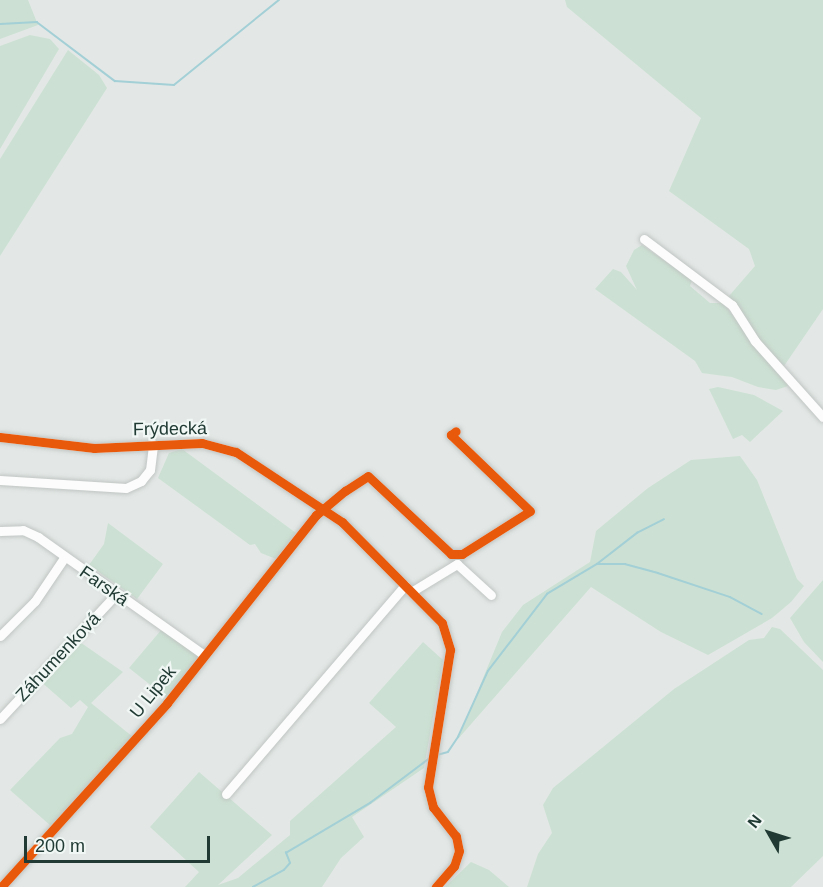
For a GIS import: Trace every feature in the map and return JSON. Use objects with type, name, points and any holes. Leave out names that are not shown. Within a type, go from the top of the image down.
[{"type":"street","points":[[644,239],[732,305],[755,341],[823,417]]},
{"type":"street","name":"U Lipek","points":[[2,887],[55,823],[142,732],[322,510],[368,476],[451,554],[462,554],[530,511],[451,435]]},
{"type":"street","name":"Frýdecká","points":[[0,437],[64,446],[202,443],[227,448],[255,462],[342,522],[442,623],[449,638],[431,763],[431,802],[456,836],[459,847],[454,866],[436,887]]},
{"type":"street","points":[[0,480],[126,488],[141,481],[150,470],[153,444]]},
{"type":"street","name":"Farská","points":[[0,531],[28,532],[204,655]]},
{"type":"street","points":[[0,636],[35,601],[64,558]]},
{"type":"street","points":[[226,794],[408,588],[457,564],[491,595]]},
{"type":"street","name":"Záhumenková","points":[[0,719],[116,594]]},
{"type":"green space","points":[[0,0],[28,0],[38,25],[0,39]]},
{"type":"green space","points":[[565,0],[823,0],[823,309],[784,366],[760,341],[729,296],[755,266],[749,249],[669,191],[701,118],[567,7]]},
{"type":"green space","points":[[30,35],[50,39],[59,49],[0,149],[0,46]]},
{"type":"green space","points":[[68,50],[99,75],[107,88],[0,256],[0,159]]},
{"type":"green space","points":[[642,245],[692,280],[690,286],[710,303],[723,303],[788,386],[776,390],[758,387],[732,377],[702,373],[695,361],[595,289],[613,269],[621,272],[637,290],[626,266],[634,250]]},
{"type":"green space","points":[[718,387],[754,395],[783,411],[750,442],[742,435],[733,439],[709,389]]},
{"type":"green space","points":[[182,449],[296,533],[276,559],[261,553],[255,544],[250,545],[158,478],[169,453]]},
{"type":"green space","points":[[740,456],[757,480],[797,579],[804,586],[791,602],[772,618],[708,655],[661,632],[591,587],[458,739],[502,632],[523,605],[590,562],[596,531],[648,488],[691,460]]},
{"type":"green space","points":[[108,523],[163,564],[137,599],[89,565],[104,544]]},
{"type":"green space","points":[[823,580],[823,662],[804,642],[790,618]]},
{"type":"green space","points":[[772,627],[780,629],[823,670],[823,856],[791,887],[527,887],[538,854],[552,833],[543,805],[553,788],[674,689],[749,640],[764,638]]},
{"type":"green space","points":[[162,629],[199,656],[167,698],[129,668]]},
{"type":"green space","points":[[77,640],[123,672],[91,703],[133,737],[51,826],[10,790],[60,738],[72,734],[88,707],[80,700],[71,708],[39,680]]},
{"type":"green space","points":[[423,642],[443,660],[424,768],[352,817],[364,837],[341,858],[322,887],[185,887],[199,872],[150,827],[199,772],[272,835],[218,885],[238,878],[290,835],[290,821],[396,727],[369,703]]},
{"type":"green space","points":[[471,862],[489,870],[509,887],[445,887]]},
{"type":"waterway","points":[[0,24],[37,22],[115,81],[174,85],[279,0]]},
{"type":"waterway","points":[[597,564],[637,533],[664,519]]},
{"type":"waterway","points":[[437,755],[448,752],[458,737],[488,671],[547,594],[597,564],[625,564],[658,573],[730,597],[762,614]]},
{"type":"waterway","points":[[253,887],[284,870],[290,863],[286,853],[370,803],[430,758]]},
{"type":"cycle path","points":[[1,887],[167,703],[316,515],[345,491],[368,476],[451,554],[462,554],[530,511],[451,435],[456,431]]},
{"type":"cycle path","points":[[0,437],[94,448],[202,443],[236,452],[342,522],[442,623],[450,650],[428,787],[433,807],[456,836],[459,851],[454,866],[436,887]]}]
